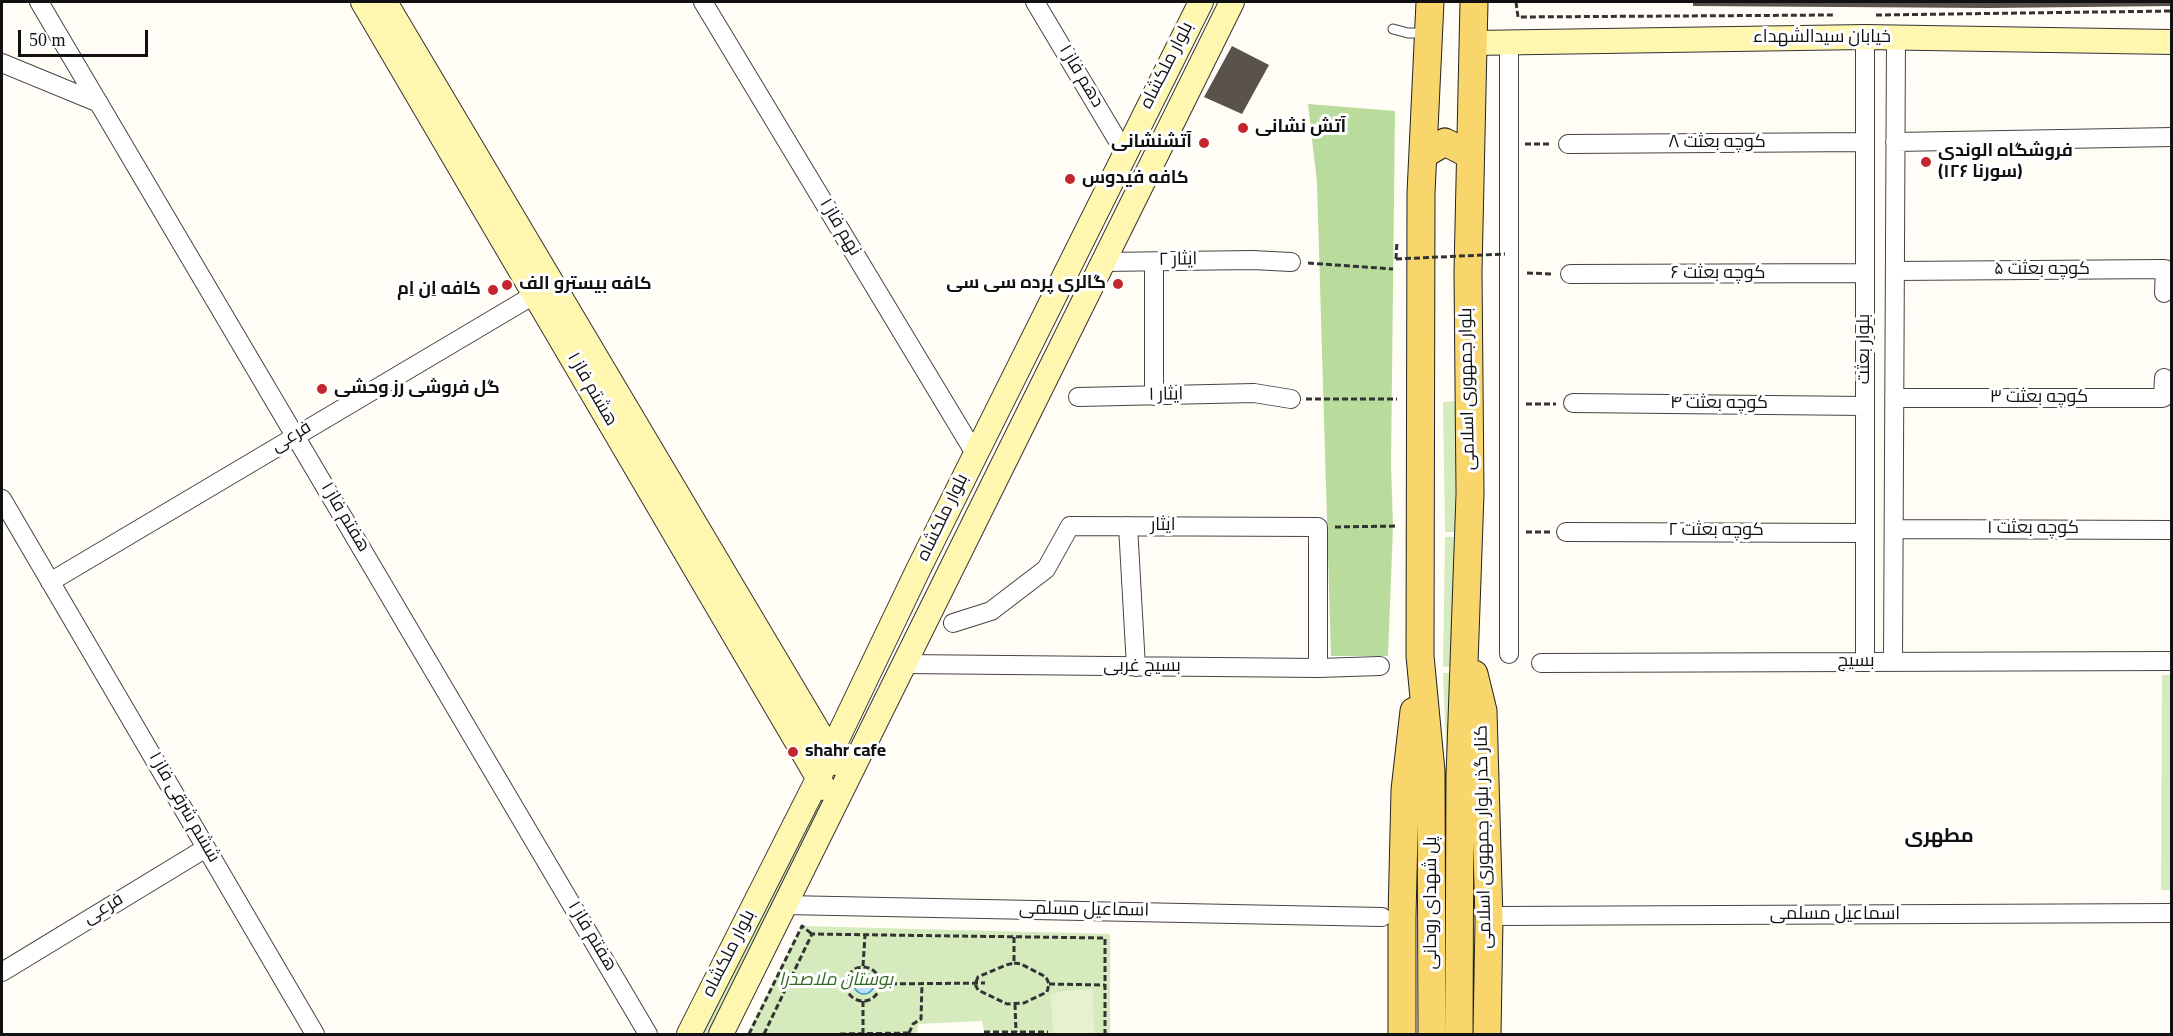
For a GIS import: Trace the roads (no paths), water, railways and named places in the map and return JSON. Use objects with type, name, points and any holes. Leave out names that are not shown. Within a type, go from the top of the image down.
[{"type":"main road","name":"هشتم فاز ۱","points":[[363,2],[847,780]]},
{"type":"main road","name":"هشتم فاز ۱","points":[[385,2],[543,289],[818,779],[835,805]]},
{"type":"main road","name":"بلوار ملکشاه","points":[[689,1035],[818,779],[1201,2]]},
{"type":"main road","name":"بلوار ملکشاه","points":[[721,1035],[1232,2]]},
{"type":"main road","points":[[1402,1035],[1405,790],[1420,656],[1421,194],[1430,2]]},
{"type":"main road","name":"بلوار جمهوری اسلامی","points":[[1460,776],[1470,494],[1468,272],[1474,2]]},
{"type":"main road","name":"خیابان سیدالشهداء","points":[[1472,43],[1865,37],[2172,42]]},
{"type":"main road","points":[[1176,51],[1194,49],[1201,66]]},
{"type":"main road","points":[[1423,155],[1445,142],[1470,154]]},
{"type":"main road","name":"کنار گذر بلوار جمهوری اسلامی","points":[[1466,642],[1483,711],[1489,920],[1487,1035]]},
{"type":"main road","name":"پل شهدای روحانی","points":[[1420,656],[1431,771],[1432,1035]]},
{"type":"main road","name":"پل شهدای روحانی","points":[[1459,1035],[1460,776]]},
{"type":"street","name":"هفتم فاز ۱","points":[[39,2],[648,1035]]},
{"type":"street","name":"نهم فاز ۱","points":[[703,2],[976,455]]},
{"type":"street","name":"دهم فاز ۱","points":[[1035,2],[1125,153]]},
{"type":"street","name":"بلوار بعثت","points":[[1865,37],[1865,662]]},
{"type":"street","name":"بلوار بعثت","points":[[1893,662],[1896,37]]},
{"type":"street","points":[[1509,42],[1509,273],[1506,292],[1509,404],[1509,654]]},
{"type":"street","points":[[2,63],[99,103]]},
{"type":"street","points":[[1866,78],[1870,73],[1878,70],[1895,78]]},
{"type":"street","points":[[1895,142],[2172,137]]},
{"type":"street","name":"کوچه بعثت ۸","points":[[1568,144],[1865,142]]},
{"type":"street","points":[[1865,200],[1895,200]]},
{"type":"street","name":"ایثار ۲","points":[[1103,262],[1291,262]]},
{"type":"street","points":[[1154,262],[1154,396]]},
{"type":"street","name":"کوچه بعثت ۵","points":[[1895,271],[2165,269],[2164,293]]},
{"type":"street","name":"کوچه بعثت ۶","points":[[1570,274],[1866,273]]},
{"type":"street","name":"فرعی","points":[[50,582],[543,289]]},
{"type":"street","points":[[1865,338],[1894,338]]},
{"type":"street","name":"کوچه بعثت ۳","points":[[1894,398],[2163,398],[2164,378]]},
{"type":"street","name":"ایثار ۱","points":[[1078,397],[1254,393],[1291,399]]},
{"type":"street","name":"کوچه بعثت ۴","points":[[1573,403],[1865,405]]},
{"type":"street","points":[[1865,464],[1894,464]]},
{"type":"street","name":"ششم شرقی فاز ۱","points":[[2,499],[315,1035]]},
{"type":"street","name":"ایثار","points":[[953,623],[991,611],[1046,568],[1070,526],[1318,527],[1318,668]]},
{"type":"street","points":[[1128,526],[1136,667]]},
{"type":"street","name":"کوچه بعثت ۱","points":[[1893,529],[2172,530]]},
{"type":"street","name":"کوچه بعثت ۲","points":[[1566,532],[1865,533]]},
{"type":"street","name":"بسیج","points":[[1541,663],[2172,661]]},
{"type":"street","name":"بسیج غربی","points":[[904,664],[1318,668],[1380,666]]},
{"type":"street","name":"فرعی","points":[[2,972],[206,848]]},
{"type":"street","name":"اسماعیل مسلمی","points":[[785,905],[1382,917]]},
{"type":"street","name":"اسماعیل مسلمی","points":[[1498,916],[2172,913]]},
{"type":"lane","points":[[1393,29],[1408,33],[1427,33]]},
{"type":"water","points":[[860,974],[868,974],[874,980],[874,988],[868,994],[860,994],[854,988],[854,980]]},
{"type":"place","name":"آتش نشانی","points":[[1243,128]]},
{"type":"place","name":"آتشنشانی","points":[[1204,143]]},
{"type":"place","name":"فروشگاه الوندی (سورنا ۱۲۶)","points":[[1926,162]]},
{"type":"place","name":"كافه فيدوس","points":[[1070,179]]},
{"type":"place","name":"گالری پرده سی سی","points":[[1118,284]]},
{"type":"place","name":"کافه بیسترو الف","points":[[507,285]]},
{"type":"place","name":"کافه اِن اِم","points":[[493,290]]},
{"type":"place","name":"گل فروشی رز وحشی","points":[[322,389]]},
{"type":"place","name":"shahr cafe","points":[[793,752]]},
{"type":"district","name":"مطهری","points":[[1939,838]]},
{"type":"park label","name":"بوستان ملاصدرا","points":[[836,981]]}]
